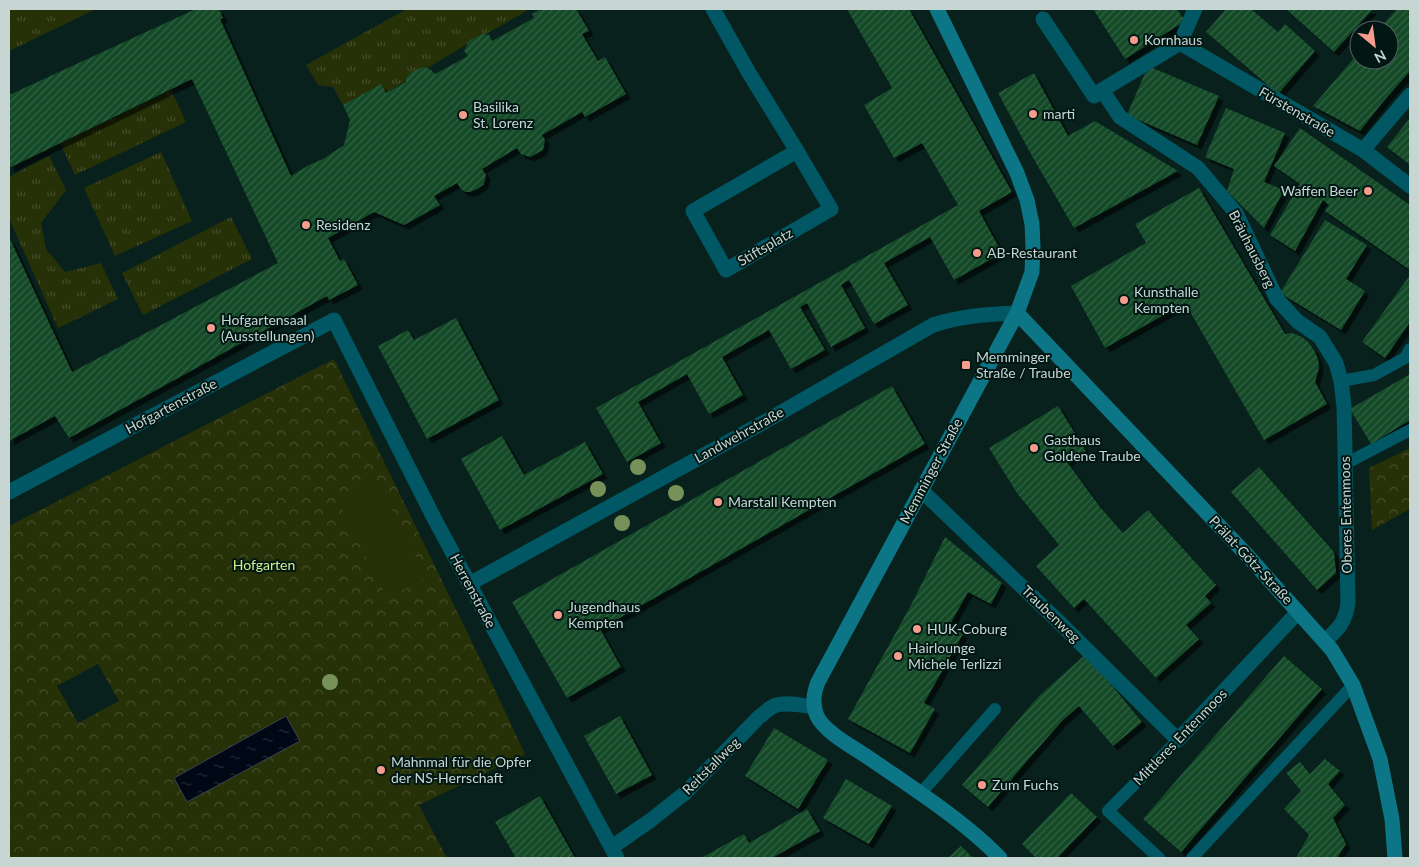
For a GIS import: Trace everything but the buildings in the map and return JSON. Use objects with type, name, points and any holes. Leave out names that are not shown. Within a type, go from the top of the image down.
[{"type":"street","name":"Stiftsplatz","points":[[713,9],[749,74],[797,151],[831,209],[726,270],[693,211],[797,151]]},
{"type":"street","name":"Memminger Straße","points":[[815,708],[815,690],[818,682],[1017,313],[1032,272],[1032,224],[1028,200],[1017,173],[937,9]]},
{"type":"street","points":[[1042,19],[1094,96],[1180,43],[1195,9]]},
{"type":"street","name":"Fürstenstraße","points":[[1180,43],[1363,150],[1410,186]]},
{"type":"street","name":"Bräuhausberg","points":[[1102,90],[1120,117],[1198,168],[1236,213],[1277,299],[1297,321],[1320,336],[1336,363],[1341,381]]},
{"type":"street","points":[[1363,150],[1410,95]]},
{"type":"street","name":"Landwehrstraße","points":[[469,584],[934,325],[969,316],[1017,313]]},
{"type":"street","name":"Prälat-Götz-Straße","points":[[1017,313],[1247,554],[1325,641],[1352,685],[1380,759],[1392,819],[1395,858]]},
{"type":"street","name":"Herrenstraße","points":[[334,320],[435,520],[614,853]]},
{"type":"street","name":"Hofgartenstraße","points":[[9,492],[334,320]]},
{"type":"street","name":"Oberes Entenmoos","points":[[1325,641],[1342,625],[1348,603],[1344,406],[1341,381]]},
{"type":"street","name":"Traubenweg","points":[[921,490],[1063,626],[1178,740]]},
{"type":"street","name":"Mittleres Entenmoos","points":[[1178,740],[1298,612]]},
{"type":"street","name":"Reitstallweg","points":[[614,853],[685,793],[767,710],[775,705],[785,704],[815,708]]},
{"type":"street","points":[[815,708],[816,715],[837,737],[921,793],[989,846],[1000,858]]},
{"type":"lane","points":[[1341,381],[1374,375],[1405,358],[1410,349]]},
{"type":"lane","points":[[1345,464],[1410,430]]},
{"type":"lane","points":[[1192,858],[1352,685]]},
{"type":"lane","points":[[921,793],[995,709]]},
{"type":"lane","name":"Mittleres Entenmoos","points":[[1159,858],[1108,811],[1178,740]]},
{"type":"green space","points":[[9,9],[96,9],[9,51]]},
{"type":"green space","points":[[407,9],[526,9],[527,11],[462,47],[386,93],[343,105],[333,87],[318,85],[306,65]]},
{"type":"green space","points":[[171,90],[186,122],[75,175],[60,143]]},
{"type":"green space","points":[[161,152],[192,221],[115,256],[84,188]]},
{"type":"green space","points":[[49,156],[66,190],[41,223],[46,249],[65,272],[101,263],[118,299],[58,328],[9,218],[9,177]]},
{"type":"green space","points":[[231,217],[252,259],[143,315],[122,273]]},
{"type":"green space","name":"Hofgarten","points":[[334,359],[525,754],[419,805],[447,858],[9,858],[9,526]],"holes":[[[98,664],[119,701],[78,723],[57,686]],[[286,716],[299,741],[187,802],[174,778]]]},
{"type":"green space","points":[[1410,448],[1410,509],[1372,530],[1369,468]]},
{"type":"green space","points":[[376,478],[427,578],[387,598],[337,499]]},
{"type":"water","points":[[286,716],[300,741],[187,802],[174,778]]},
{"type":"place","name":"Kornhaus","points":[[1134,40]]},
{"type":"place","name":"marti","points":[[1033,114]]},
{"type":"place","name":"Basilika St. Lorenz","points":[[463,115]]},
{"type":"place","name":"Waffen Beer","points":[[1368,191]]},
{"type":"place","name":"Residenz","points":[[306,225]]},
{"type":"place","name":"AB-Restaurant","points":[[977,253]]},
{"type":"place","name":"Kunsthalle Kempten","points":[[1124,300]]},
{"type":"place","name":"Hofgartensaal (Ausstellungen)","points":[[211,328]]},
{"type":"place","name":"Memminger Straße / Traube","points":[[966,365]]},
{"type":"place","name":"Gasthaus Goldene Traube","points":[[1034,448]]},
{"type":"place","name":"Marstall Kempten","points":[[718,502]]},
{"type":"place","name":"Jugendhaus Kempten","points":[[558,615]]},
{"type":"place","name":"HUK-Coburg","points":[[917,629]]},
{"type":"place","name":"Hairlounge Michele Terlizzi","points":[[898,656]]},
{"type":"place","name":"Mahnmal für die Opfer der NS-Herrschaft","points":[[381,770]]},
{"type":"place","name":"Zum Fuchs","points":[[982,785]]}]
